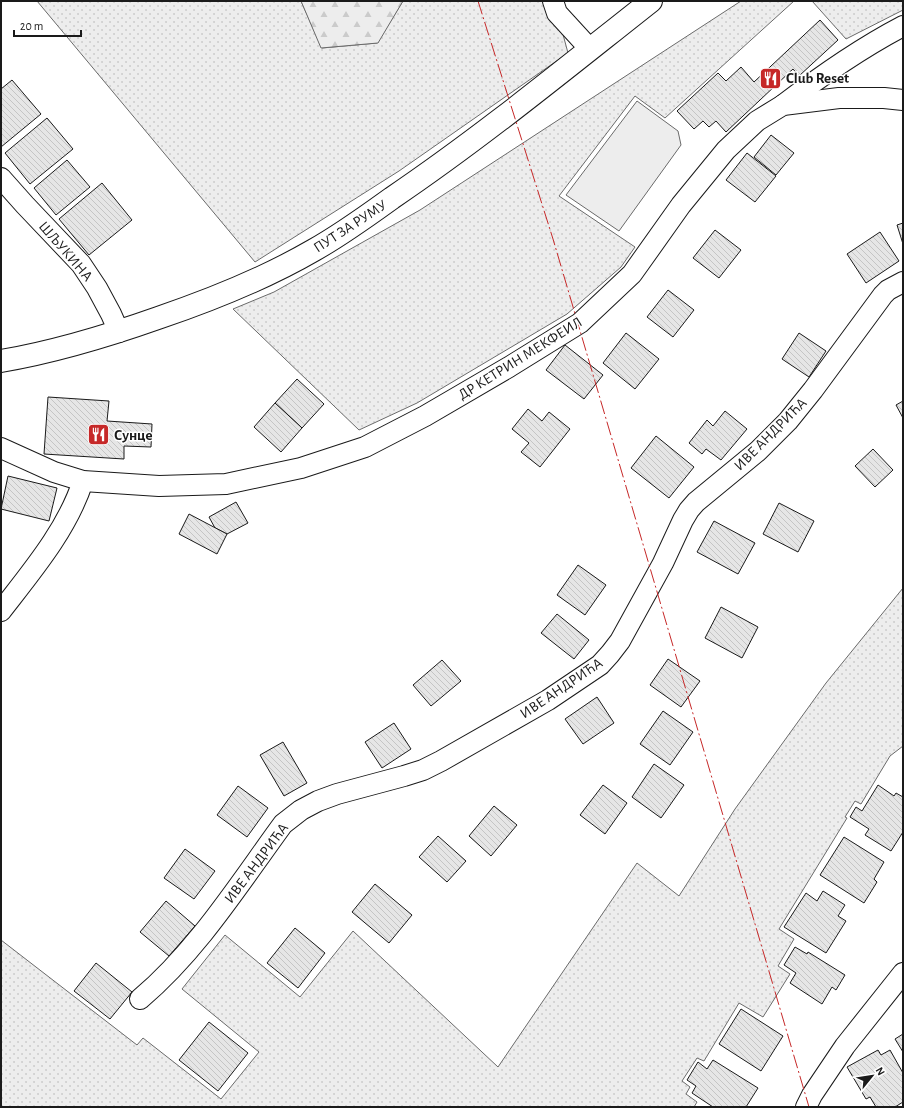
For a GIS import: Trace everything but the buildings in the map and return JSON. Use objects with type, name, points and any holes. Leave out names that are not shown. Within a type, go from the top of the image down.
[{"type":"main road","name":"ПУТ ЗА РУМУ","points":[[1,360],[73,345],[119,332],[196,305],[263,277],[314,250],[420,180],[651,1]]},
{"type":"street","points":[[553,1],[557,13],[590,49]]},
{"type":"street","points":[[783,105],[825,73],[876,39],[903,26]]},
{"type":"street","name":"ДР КЕТРИН МЕКФЕИЛ","points":[[1,448],[54,472],[83,481],[159,486],[226,484],[300,468],[365,447],[424,416],[509,367],[580,323],[632,274],[681,205],[726,150],[757,121],[783,105],[840,98],[884,98],[903,100]]},
{"type":"street","name":"ШЉУКИНА","points":[[1,178],[81,264],[100,294],[119,332]]},
{"type":"street","name":"ИВЕ АНДРИЋА","points":[[140,999],[180,960],[283,824],[291,816],[318,801],[337,794],[404,776],[429,767],[548,700],[600,665],[620,641],[663,563],[689,510],[696,502],[758,451],[788,421],[813,390],[882,295],[903,282]]},
{"type":"street","points":[[1,611],[48,548],[78,496],[83,481]]},
{"type":"street","points":[[806,1107],[812,1095],[845,1046],[903,973]]},
{"type":"green space","points":[[37,1],[301,1],[322,48],[377,43],[403,1],[554,1],[568,53],[399,171],[255,262]]},
{"type":"green space","points":[[301,1],[403,1],[378,43],[321,48]]},
{"type":"green space","points":[[741,1],[794,1],[665,118],[635,96],[559,196],[635,247],[621,267],[567,314],[417,403],[359,430],[233,309],[274,292],[420,210]]},
{"type":"green space","points":[[812,1],[903,1],[903,10],[846,39]]},
{"type":"green space","points":[[637,101],[678,131],[681,145],[619,231],[566,195]]},
{"type":"green space","points":[[903,588],[903,746],[890,756],[861,804],[855,801],[845,817],[847,818],[779,929],[794,939],[778,966],[790,974],[763,1017],[739,1003],[704,1061],[697,1058],[682,1081],[690,1087],[686,1094],[697,1102],[694,1107],[1,1107],[1,940],[137,1045],[143,1038],[221,1099],[259,1052],[182,989],[225,935],[300,997],[353,931],[498,1067],[637,863],[679,896],[735,809],[826,683]]},
{"type":"power","points":[[478,1],[553,239],[809,1107]]},
{"type":"place","name":"Club Reset","points":[[771,78]]},
{"type":"place","name":"Сунце","points":[[99,435]]}]
